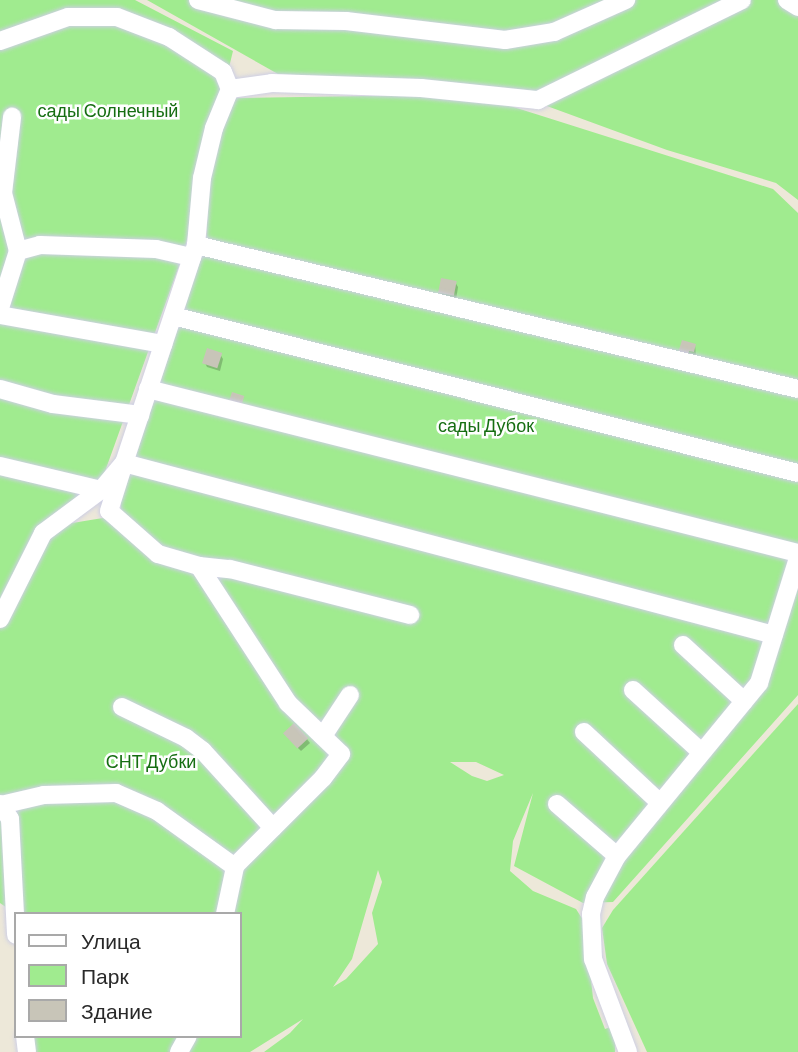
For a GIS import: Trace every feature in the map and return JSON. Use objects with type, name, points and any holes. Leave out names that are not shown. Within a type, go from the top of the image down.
[{"type":"street","points":[[198,0],[275,20],[346,21],[505,40],[554,32],[626,0]]},
{"type":"street","points":[[230,89],[272,83],[421,88],[538,100],[742,0]]},
{"type":"street","points":[[787,0],[798,8]]},
{"type":"street","points":[[0,41],[68,17],[117,18],[169,37],[223,72],[230,89],[214,128],[202,178],[194,251],[109,511],[158,554],[199,566],[230,569],[410,615]]},
{"type":"street","points":[[0,308],[18,251],[3,193],[12,117]]},
{"type":"street","points":[[18,251],[40,245],[194,251],[798,389]]},
{"type":"street","points":[[0,315],[163,344]]},
{"type":"street","points":[[173,316],[798,473]]},
{"type":"street","points":[[0,389],[53,404],[140,415]]},
{"type":"street","points":[[148,389],[798,555],[759,683],[700,751],[617,856],[593,905],[593,959],[628,1052]]},
{"type":"street","points":[[0,619],[43,533],[101,490],[124,463]]},
{"type":"street","points":[[124,463],[774,635]]},
{"type":"street","points":[[0,466],[101,490]]},
{"type":"street","points":[[199,566],[288,703],[341,754],[323,778],[234,867],[225,912]]},
{"type":"street","points":[[683,645],[744,701]]},
{"type":"street","points":[[633,690],[700,751]]},
{"type":"street","points":[[323,736],[350,695]]},
{"type":"street","points":[[122,707],[186,738],[203,751],[273,828]]},
{"type":"street","points":[[584,732],[659,802]]},
{"type":"street","points":[[15,912],[10,819],[1,804],[44,795],[116,793],[157,811],[234,867]]},
{"type":"street","points":[[557,804],[617,856]]},
{"type":"green space","points":[[0,0],[135,0],[233,51],[184,252],[103,477],[42,528],[121,515],[121,501],[206,243],[210,170],[233,98],[426,95],[507,105],[773,189],[798,213],[798,695],[613,902],[583,903],[514,866],[533,793],[513,841],[510,871],[533,891],[576,909],[585,923],[593,998],[605,1029],[616,1025],[615,1052],[264,1052],[290,1033],[303,1019],[250,1052],[33,1052],[31,1038],[242,1038],[242,912],[14,913],[0,903]],"holes":[[[450,762],[476,762],[504,775],[487,781],[472,776]],[[378,870],[382,882],[372,913],[378,944],[346,979],[333,987],[352,959]]]},
{"type":"green space","points":[[147,0],[798,0],[798,200],[776,183],[667,150],[495,87],[278,74]]},
{"type":"green space","points":[[798,704],[798,1052],[647,1052],[607,964],[602,928],[613,910]]},
{"type":"building","points":[[441,278],[457,281],[454,296],[438,293]]},
{"type":"building","points":[[682,340],[696,344],[694,352],[689,351],[688,356],[678,353]]},
{"type":"building","points":[[207,348],[222,353],[217,368],[202,363]]},
{"type":"building","points":[[232,392],[244,396],[240,409],[228,405]]},
{"type":"building","points":[[294,723],[308,738],[297,749],[283,733]]},
{"type":"park label","name":"сады Солнечный","points":[[108,110]]},
{"type":"park label","name":"сады Дубок","points":[[486,425]]},
{"type":"park label","name":"СНТ Дубки","points":[[151,761]]}]
